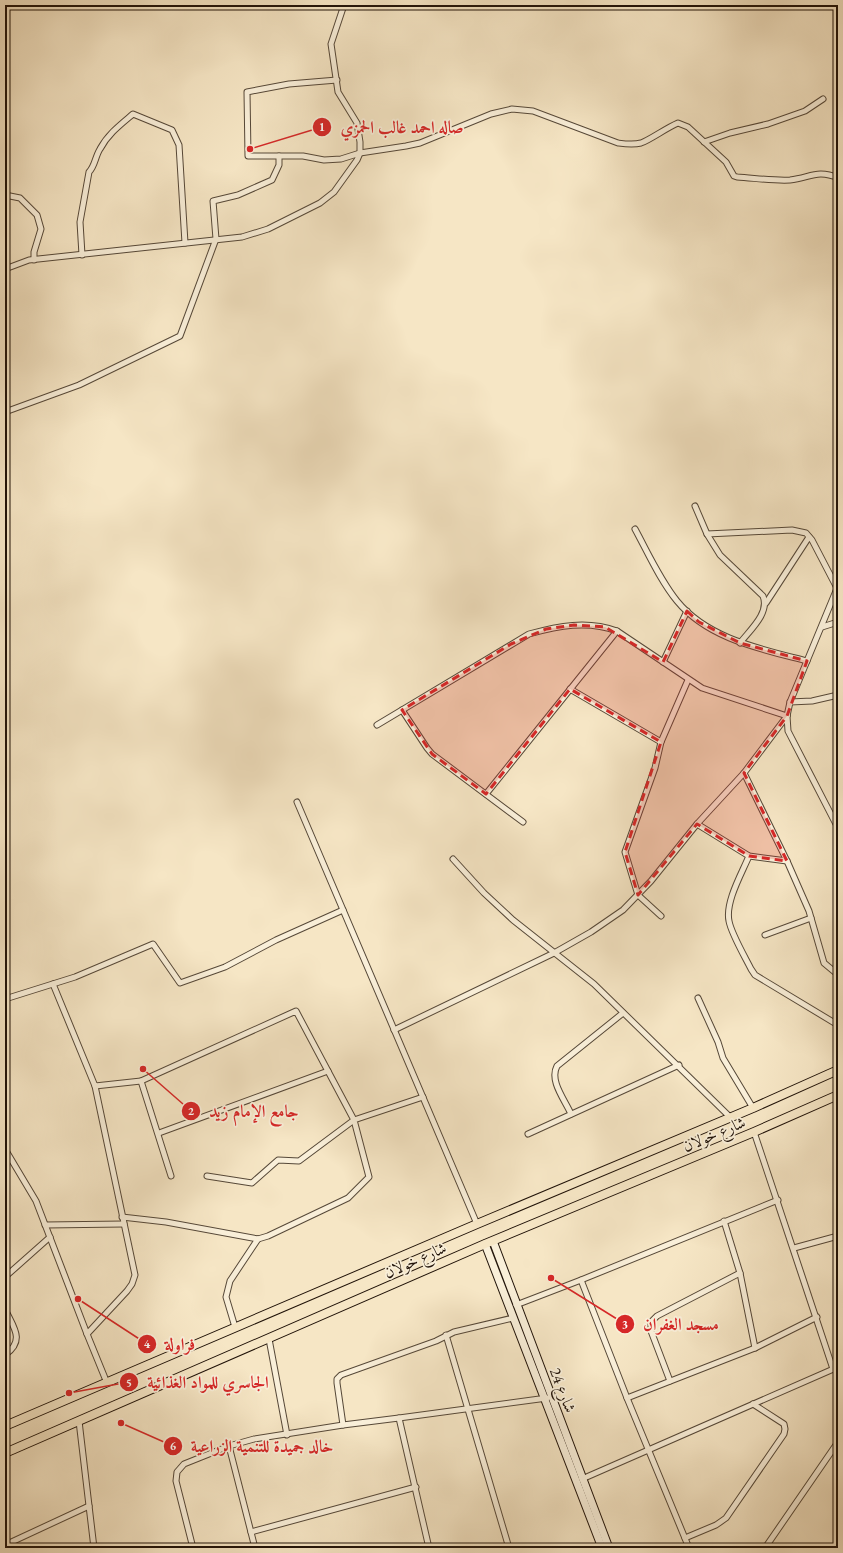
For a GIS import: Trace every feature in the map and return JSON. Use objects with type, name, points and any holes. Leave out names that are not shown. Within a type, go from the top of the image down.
[{"type":"main road","name":"شارع خولان","points":[[5,1426],[477,1224],[753,1108],[838,1070]]},
{"type":"main road","name":"شارع خولان","points":[[5,1453],[489,1243],[754,1132],[838,1095]]},
{"type":"street","points":[[5,269],[34,260],[242,237],[268,229],[289,217],[320,203],[334,192],[357,160],[360,153],[360,142],[356,124],[338,92],[332,44],[344,5]]},
{"type":"street","points":[[337,80],[288,84],[247,92],[248,156],[303,156],[324,160],[341,159],[360,153],[420,143],[491,114],[512,109],[533,111],[618,143],[630,144],[642,142],[678,123],[688,127],[726,162],[734,176],[790,180],[814,174],[828,174],[838,178]]},
{"type":"street","points":[[704,142],[730,133],[768,124],[804,111],[823,99]]},
{"type":"street","points":[[82,255],[80,222],[89,172],[93,168],[100,149],[111,132],[133,114],[172,130],[179,145],[185,243]]},
{"type":"street","points":[[5,412],[79,385],[180,336],[216,239],[213,201],[238,195],[272,180],[279,165],[279,156]]},
{"type":"street","points":[[5,195],[20,198],[37,215],[41,229],[34,252],[34,260]]},
{"type":"street","points":[[695,506],[706,534],[720,555],[763,596],[766,603]]},
{"type":"street","points":[[635,529],[677,601],[698,622],[740,643],[807,661]]},
{"type":"street","points":[[706,534],[792,530],[806,533],[838,587],[790,702],[787,716],[788,731],[837,826]]},
{"type":"street","points":[[740,643],[764,612],[766,603],[809,537]]},
{"type":"street","points":[[663,662],[687,611]]},
{"type":"street","points":[[822,627],[838,622]]},
{"type":"street","points":[[377,725],[529,634],[546,629],[580,625],[598,626],[617,631],[702,688],[787,716]]},
{"type":"street","points":[[486,794],[617,631]]},
{"type":"street","points":[[661,916],[638,894],[625,852],[655,768],[662,742],[688,680]]},
{"type":"street","points":[[570,689],[662,742]]},
{"type":"street","points":[[790,702],[812,701],[838,695]]},
{"type":"street","points":[[402,710],[426,748],[432,754],[522,822]]},
{"type":"street","points":[[394,1030],[554,953],[591,932],[623,910],[651,881],[697,824],[744,774],[787,716]]},
{"type":"street","points":[[744,774],[787,861],[811,918],[824,964],[838,973]]},
{"type":"street","points":[[297,802],[477,1224]]},
{"type":"street","points":[[837,826],[838,818]]},
{"type":"street","points":[[697,824],[749,856],[787,861]]},
{"type":"street","points":[[749,856],[732,896],[728,911],[729,922],[751,969],[755,975],[838,1025]]},
{"type":"street","points":[[453,859],[513,920],[594,984],[623,1014],[679,1065],[730,1117]]},
{"type":"street","points":[[5,999],[75,977],[153,944],[180,983],[225,967],[276,940],[343,910]]},
{"type":"street","points":[[765,934],[811,918]]},
{"type":"street","points":[[53,984],[95,1086],[135,1275],[127,1291],[87,1334]]},
{"type":"street","points":[[698,998],[718,1042],[723,1058],[753,1108]]},
{"type":"street","points":[[95,1086],[141,1081],[296,1011],[354,1120],[370,1177],[348,1198],[268,1236],[258,1239],[166,1222],[122,1217]]},
{"type":"street","points":[[571,1114],[554,1080],[556,1066],[623,1014]]},
{"type":"street","points":[[528,1134],[679,1065]]},
{"type":"street","points":[[159,1133],[328,1071]]},
{"type":"street","points":[[141,1081],[159,1133],[171,1176]]},
{"type":"street","points":[[207,1176],[252,1183],[278,1160],[299,1161],[354,1120],[423,1097]]},
{"type":"street","points":[[582,1479],[836,1368],[816,1317],[754,1132]]},
{"type":"street","points":[[5,1149],[36,1201],[107,1383]]},
{"type":"street","points":[[516,1305],[778,1200]]},
{"type":"street","points":[[724,1221],[740,1273],[755,1348]]},
{"type":"street","points":[[45,1225],[124,1224]]},
{"type":"street","points":[[794,1248],[838,1236]]},
{"type":"street","points":[[5,1278],[50,1237]]},
{"type":"street","points":[[235,1328],[226,1297],[230,1281],[258,1239]]},
{"type":"street","name":"شارع 24","points":[[489,1243],[516,1305],[609,1548]]},
{"type":"street","name":"شارع 24","points":[[489,1243],[513,1318],[602,1548]]},
{"type":"street","points":[[670,1381],[650,1331],[651,1322],[657,1316],[740,1273]]},
{"type":"street","points":[[581,1280],[627,1398],[689,1548]]},
{"type":"street","points":[[5,1309],[16,1334],[16,1343],[5,1355]]},
{"type":"street","points":[[627,1398],[755,1348],[816,1317]]},
{"type":"street","points":[[343,1425],[337,1383],[337,1378],[341,1375],[436,1341],[454,1332],[513,1318]]},
{"type":"street","points":[[446,1335],[509,1548]]},
{"type":"street","points":[[269,1339],[287,1434]]},
{"type":"street","points":[[193,1548],[176,1481],[177,1472],[184,1464],[229,1446],[254,1439],[343,1425],[551,1398]]},
{"type":"street","points":[[685,1538],[716,1525],[726,1518],[784,1434],[784,1424],[753,1404]]},
{"type":"street","points":[[399,1418],[429,1548]]},
{"type":"street","points":[[79,1421],[94,1548]]},
{"type":"street","points":[[765,1548],[838,1442]]},
{"type":"street","points":[[229,1446],[255,1548]]},
{"type":"street","points":[[251,1532],[416,1487]]},
{"type":"street","points":[[5,1545],[89,1506]]},
{"type":"highlighted area","points":[[687,611],[699,622],[740,643],[807,661],[787,716],[744,773],[787,861],[749,856],[697,824],[638,895],[625,852],[661,742],[570,689],[486,794],[432,754],[402,710],[511,644],[546,629],[574,625],[605,627],[663,662]]},
{"type":"place","name":"صاله احمد غالب الحمزي","points":[[250,149]]},
{"type":"place","name":"جامع الإمام زيد","points":[[143,1069]]},
{"type":"place","name":"مسجد الغفران","points":[[551,1278]]},
{"type":"place","name":"فراولة","points":[[78,1299]]},
{"type":"place","name":"الجاسري للمواد الغذائية","points":[[69,1393]]},
{"type":"place","name":"خالد جميدة للتنمية الزراعية","points":[[121,1423]]}]
